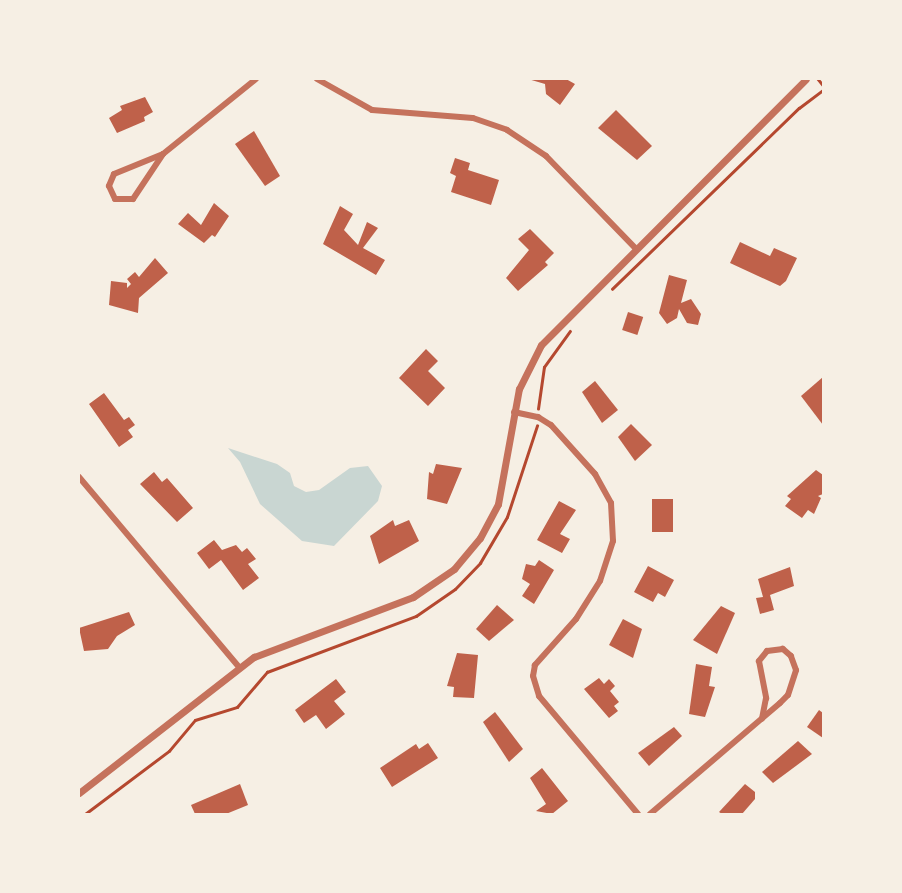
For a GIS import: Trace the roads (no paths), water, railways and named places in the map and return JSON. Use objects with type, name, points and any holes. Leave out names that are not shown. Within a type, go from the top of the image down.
[{"type":"street","points":[[163,154],[133,199],[115,199],[109,186],[114,174],[163,154],[256,79]]},
{"type":"street","points":[[317,79],[372,110],[473,118],[508,130],[546,156],[635,248]]},
{"type":"street","points":[[79,793],[239,667],[282,644],[413,597],[454,569],[480,538],[498,504],[514,412],[526,372],[541,345],[806,79]]},
{"type":"street","points":[[514,412],[538,417],[551,425],[595,474],[611,503],[613,541],[600,580],[576,619],[535,665],[533,676],[539,696],[638,814]]},
{"type":"street","points":[[79,477],[239,667]]},
{"type":"street","points":[[650,814],[762,719],[793,688],[795,662],[783,649],[767,650],[759,661],[766,698],[762,719]]}]
